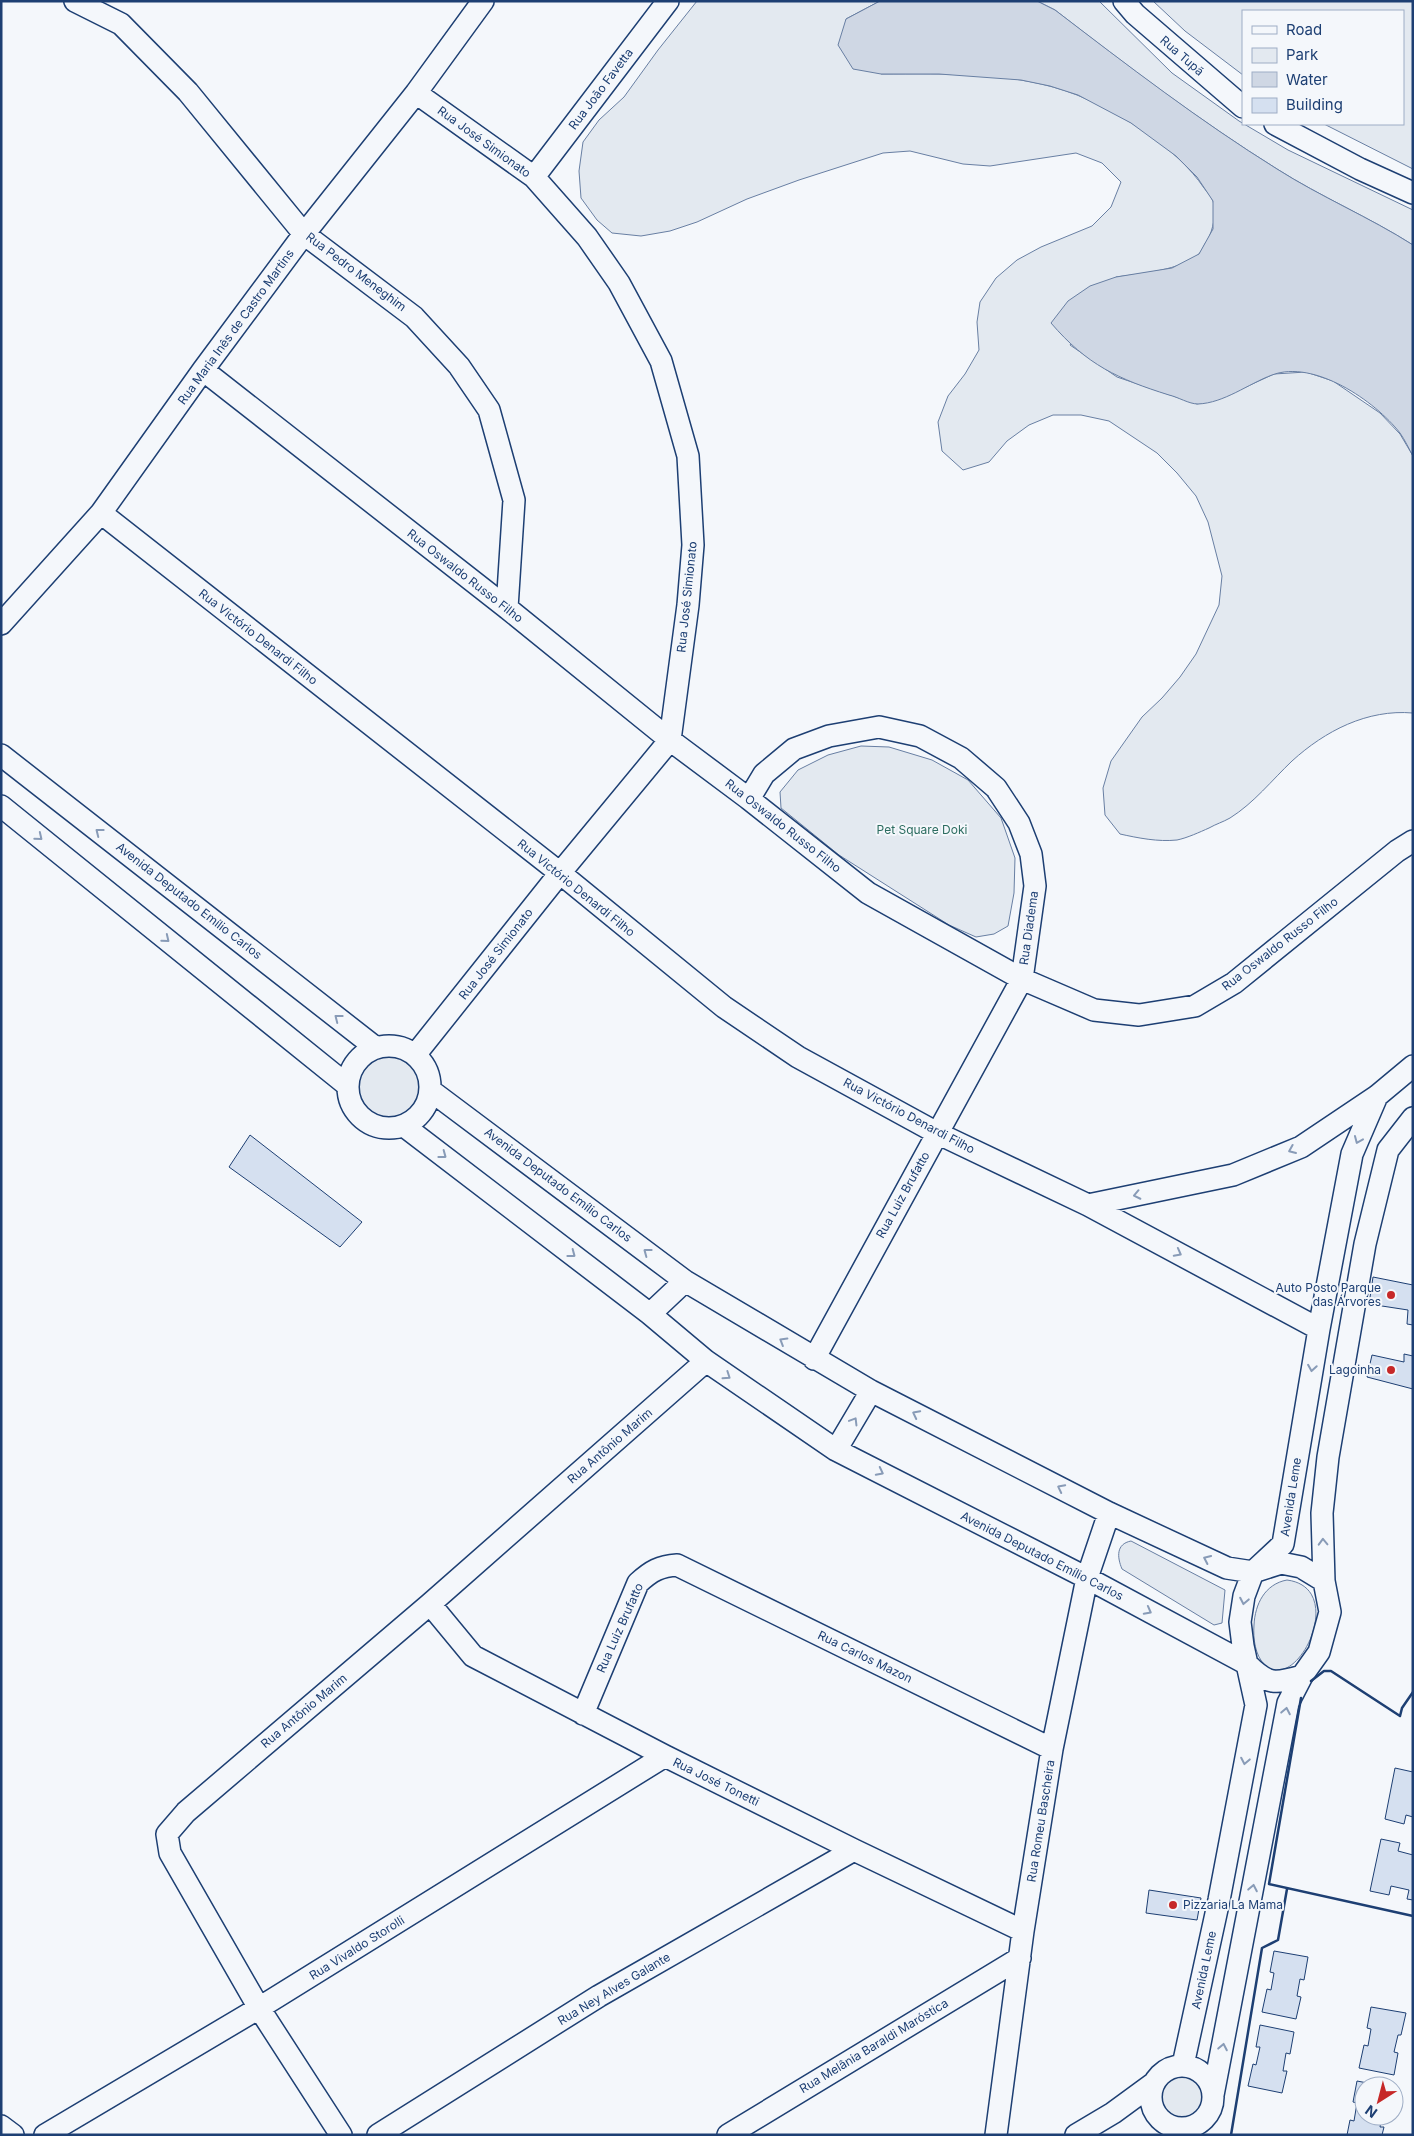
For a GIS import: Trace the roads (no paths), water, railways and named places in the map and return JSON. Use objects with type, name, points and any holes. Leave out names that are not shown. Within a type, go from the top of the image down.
[{"type":"street","name":"Rua Pedro Meneghim","points":[[74,1],[121,24],[188,92],[304,234],[414,317],[459,366],[488,410],[514,500],[507,608]]},
{"type":"street","name":"Rua Maria Inês de Castro Martins","points":[[1,624],[101,513],[203,370],[304,234],[416,93],[483,1]]},
{"type":"street","name":"Rua João Favetta","points":[[534,177],[668,1]]},
{"type":"street","name":"Rua Tupã","points":[[1124,1],[1142,20],[1242,106]]},
{"type":"street","name":"Rua José Simionato","points":[[415,1055],[560,873],[670,740],[688,605],[693,545],[688,456],[661,361],[619,283],[587,237],[534,177],[416,93]]},
{"type":"street","points":[[1276,125],[1360,169],[1413,193]]},
{"type":"street","name":"Rua Oswaldo Russo Filho","points":[[203,370],[507,608],[670,740],[868,893],[1022,979],[1094,1010],[1139,1015],[1195,1006],[1234,983],[1397,851],[1413,841]]},
{"type":"street","name":"Rua Victório Denardi Filho","points":[[101,513],[560,873],[724,1007],[798,1057],[937,1133],[1088,1205],[1319,1329]]},
{"type":"street","name":"Rua Diadema","points":[[748,799],[764,774],[794,749],[829,736],[879,727],[920,736],[961,758],[996,788],[1019,823],[1031,854],[1035,886],[1022,979]]},
{"type":"street","name":"Avenida Deputado Emílio Carlos","points":[[1,755],[376,1048]]},
{"type":"street","points":[[1,806],[347,1085]]},
{"type":"street","name":"Rua Luiz Brufatto","points":[[814,1359],[1022,979]]},
{"type":"street","points":[[396,1047],[415,1055],[426,1071],[430,1090],[428,1101],[422,1112],[404,1126],[384,1128],[374,1126],[364,1120],[351,1103],[347,1085],[350,1073],[356,1062],[365,1053],[376,1048],[396,1047]]},
{"type":"street","points":[[1088,1205],[1233,1175],[1301,1146],[1377,1096],[1413,1066]]},
{"type":"street","name":"Avenida Deputado Emílio Carlos","points":[[430,1090],[685,1281],[814,1359],[871,1392],[1109,1513],[1227,1568],[1253,1572]]},
{"type":"street","name":"Avenida Leme","points":[[1183,2066],[1256,1705],[1243,1646],[1240,1622],[1244,1596],[1253,1572],[1283,1544],[1319,1329],[1352,1154],[1377,1096]]},
{"type":"street","points":[[1154,2083],[1151,2098],[1156,2113],[1174,2131],[1196,2125],[1208,2127],[1288,1703],[1302,1676],[1319,1652],[1330,1612],[1324,1581],[1322,1513],[1328,1457],[1364,1244],[1388,1150],[1413,1118]]},
{"type":"street","name":"Avenida Deputado Emílio Carlos","points":[[404,1126],[650,1314],[706,1361],[836,1450],[1087,1578],[1247,1664]]},
{"type":"street","points":[[650,1314],[685,1281]]},
{"type":"street","name":"Rua Antônio Marim","points":[[341,2135],[259,2008],[170,1853],[168,1834],[186,1812],[430,1604],[706,1361]]},
{"type":"street","points":[[836,1450],[871,1392]]},
{"type":"street","name":"Rua Romeu Bascheira","points":[[996,2135],[1023,1931],[1052,1749],[1087,1578],[1109,1513]]},
{"type":"street","points":[[1253,1572],[1281,1563],[1300,1567],[1324,1581]]},
{"type":"street","name":"Rua Luiz Brufatto","points":[[582,1714],[638,1583],[651,1571],[663,1566],[677,1565]]},
{"type":"street","name":"Rua Carlos Mazon","points":[[677,1565],[1052,1749]]},
{"type":"street","name":"Rua José Tonetti","points":[[430,1604],[473,1656],[582,1714],[854,1850],[1023,1931]]},
{"type":"street","points":[[1247,1664],[1261,1678],[1279,1682],[1302,1676]]},
{"type":"street","name":"Rua Vivaldo Storolli","points":[[45,2135],[259,2008],[666,1756]]},
{"type":"street","name":"Rua Ney Alves Galante","points":[[378,2135],[599,1996],[854,1850]]},
{"type":"street","name":"Rua Melânia Baraldi Maróstica","points":[[728,2135],[1020,1958]]},
{"type":"street","points":[[1076,2135],[1113,2113],[1154,2083],[1161,2074],[1183,2066],[1192,2067],[1201,2072],[1207,2078],[1213,2095]]},
{"type":"street","points":[[1113,2113],[1156,2113]]},
{"type":"street","points":[[1,2126],[13,2135]]},
{"type":"water","points":[[880,1],[1037,1],[1055,10],[1164,92],[1248,151],[1311,189],[1413,245],[1413,456],[1400,433],[1375,408],[1360,396],[1324,378],[1306,373],[1289,372],[1272,375],[1217,400],[1195,404],[1134,383],[1104,369],[1077,350],[1051,323],[1068,301],[1090,286],[1116,277],[1172,268],[1199,254],[1213,229],[1213,201],[1197,177],[1176,156],[1131,123],[1078,95],[1050,86],[1021,80],[939,74],[881,74],[853,69],[838,45],[846,19]]},
{"type":"place","name":"Auto Posto Parque das Árvores","points":[[1391,1295]]},
{"type":"place","name":"Lagoinha","points":[[1391,1370]]},
{"type":"place","name":"Pizzaria La Mama","points":[[1173,1905]]},
{"type":"park label","name":"Pet Square Doki","points":[[922,830]]}]
